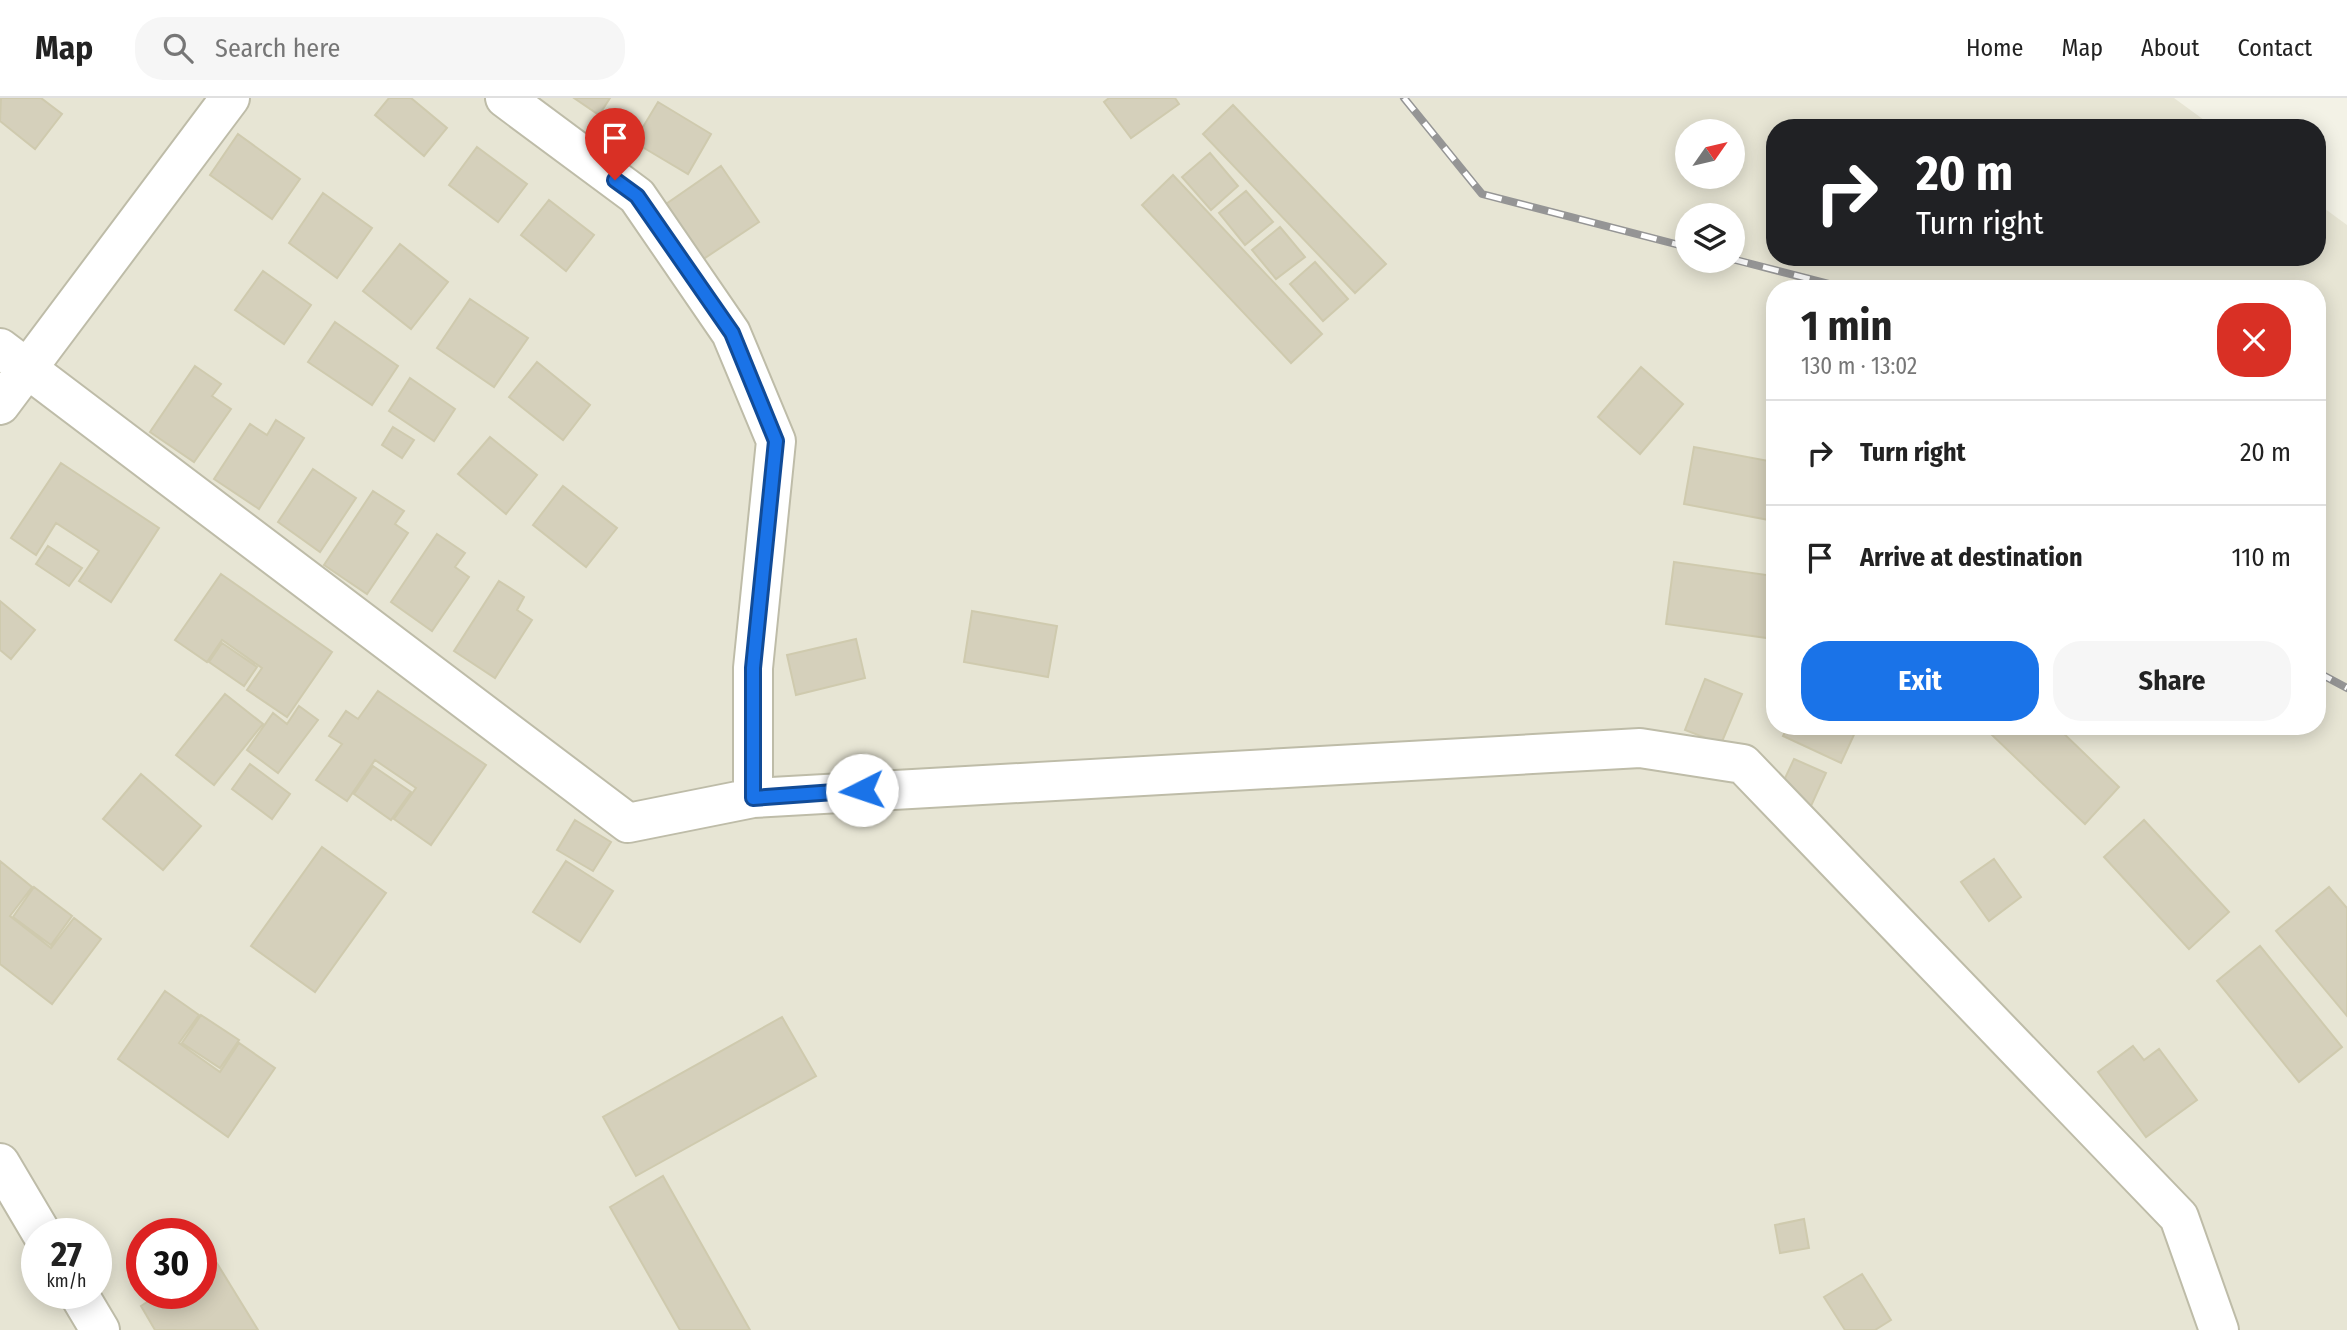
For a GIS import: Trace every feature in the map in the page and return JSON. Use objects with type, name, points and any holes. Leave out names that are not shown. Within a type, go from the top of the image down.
[{"type":"street","points":[[0,405],[14,358],[230,98]]},
{"type":"street","points":[[505,98],[637,196],[732,333],[776,441],[753,668],[753,798]]},
{"type":"street","points":[[14,358],[628,823],[753,798],[1640,748],[1743,764],[2179,1217],[2219,1330]]},
{"type":"street","points":[[0,1163],[33,1218]]},
{"type":"street","points":[[88,1309],[100,1330]]},
{"type":"shaded area","points":[[0,98],[2174,98],[2203,119],[1766,119],[1766,266],[2326,266],[2326,210],[2347,225],[2347,1330],[0,1330]]},
{"type":"building","points":[[1,98],[41,98],[62,114],[35,149],[0,121]]},
{"type":"building","points":[[389,98],[411,98],[447,128],[424,156],[375,115]]},
{"type":"building","points":[[574,98],[610,98],[599,115]]},
{"type":"building","points":[[1109,98],[1175,98],[1179,104],[1131,138],[1104,102]]},
{"type":"building","points":[[658,102],[711,134],[688,174],[634,142]]},
{"type":"building","points":[[1233,105],[1386,264],[1355,293],[1203,134]]},
{"type":"building","points":[[238,134],[300,179],[272,219],[210,175]]},
{"type":"building","points":[[477,147],[527,184],[498,222],[449,185]]},
{"type":"building","points":[[1210,153],[1238,186],[1211,210],[1182,177]]},
{"type":"building","points":[[721,166],[759,222],[690,268],[653,213]]},
{"type":"building","points":[[1173,175],[1322,334],[1291,363],[1142,205]]},
{"type":"building","points":[[1246,191],[1273,222],[1245,245],[1219,213]]},
{"type":"building","points":[[323,193],[372,228],[337,278],[289,243]]},
{"type":"building","points":[[549,200],[594,235],[566,271],[521,235]]},
{"type":"building","points":[[1280,227],[1305,257],[1276,279],[1252,250]]},
{"type":"building","points":[[400,244],[448,282],[411,329],[363,291]]},
{"type":"building","points":[[1315,262],[1348,299],[1323,321],[1290,284]]},
{"type":"building","points":[[263,271],[311,305],[284,344],[235,310]]},
{"type":"building","points":[[470,299],[528,338],[494,387],[437,348]]},
{"type":"building","points":[[335,322],[398,366],[372,405],[308,362]]},
{"type":"building","points":[[537,362],[590,405],[563,440],[509,397]]},
{"type":"building","points":[[195,366],[221,384],[212,396],[231,409],[194,462],[150,432]]},
{"type":"building","points":[[1641,367],[1683,404],[1640,454],[1598,417]]},
{"type":"building","points":[[410,378],[455,409],[434,441],[389,411]]},
{"type":"building","points":[[276,420],[304,438],[259,509],[214,479],[250,424],[267,435]]},
{"type":"building","points":[[393,427],[414,440],[402,458],[382,445]]},
{"type":"building","points":[[490,437],[537,475],[506,514],[458,474]]},
{"type":"building","points":[[1694,447],[1766,460],[1766,519],[1684,504]]},
{"type":"building","points":[[61,463],[159,528],[111,602],[79,581],[99,551],[56,523],[36,555],[11,538]]},
{"type":"building","points":[[313,469],[356,498],[320,552],[278,522]]},
{"type":"building","points":[[563,486],[617,528],[586,567],[533,525]]},
{"type":"building","points":[[373,491],[404,511],[395,524],[408,533],[367,594],[324,565]]},
{"type":"building","points":[[437,534],[465,553],[455,567],[469,577],[432,631],[391,602]]},
{"type":"building","points":[[48,546],[82,568],[69,586],[36,564]]},
{"type":"building","points":[[1674,562],[1766,575],[1766,638],[1666,624]]},
{"type":"building","points":[[221,574],[332,652],[287,717],[247,690],[262,668],[222,640],[207,662],[175,640]]},
{"type":"building","points":[[499,581],[524,597],[517,610],[532,620],[495,678],[454,651]]},
{"type":"building","points":[[0,601],[35,630],[11,659],[0,650]]},
{"type":"building","points":[[972,611],[1057,626],[1048,677],[964,662]]},
{"type":"building","points":[[856,639],[865,678],[796,695],[787,655]]},
{"type":"building","points":[[222,643],[257,667],[244,686],[209,662]]},
{"type":"building","points":[[1705,679],[1742,694],[1721,744],[1685,730]]},
{"type":"building","points":[[378,691],[486,765],[431,845],[394,819],[416,788],[375,760],[347,801],[316,780],[342,744],[329,736],[346,711],[358,719]]},
{"type":"building","points":[[225,694],[263,724],[214,785],[176,755]]},
{"type":"building","points":[[299,706],[318,720],[278,773],[247,750],[273,713],[287,724]]},
{"type":"building","points":[[1784,735],[1854,735],[1841,763]]},
{"type":"building","points":[[1992,735],[2065,735],[2119,787],[2085,824]]},
{"type":"building","points":[[1794,759],[1826,773],[1811,806],[1779,791]]},
{"type":"building","points":[[250,764],[290,794],[272,819],[232,789]]},
{"type":"building","points":[[373,766],[411,792],[391,820],[354,794]]},
{"type":"building","points":[[141,774],[201,826],[163,870],[103,819]]},
{"type":"building","points":[[575,820],[611,842],[593,871],[557,850]]},
{"type":"building","points":[[2144,820],[2229,912],[2189,949],[2104,857]]},
{"type":"building","points":[[322,847],[386,893],[315,992],[251,946]]},
{"type":"building","points":[[1994,859],[2021,897],[1989,921],[1961,882]]},
{"type":"building","points":[[0,861],[32,887],[10,916],[51,948],[74,918],[101,939],[52,1004],[0,964]]},
{"type":"building","points":[[566,861],[613,891],[580,942],[533,912]]},
{"type":"building","points":[[34,887],[72,916],[51,945],[13,917]]},
{"type":"building","points":[[2329,887],[2347,908],[2347,1016],[2276,931]]},
{"type":"building","points":[[2260,946],[2342,1047],[2299,1082],[2217,981]]},
{"type":"building","points":[[165,991],[199,1015],[179,1043],[220,1072],[239,1043],[275,1068],[228,1137],[118,1059]]},
{"type":"building","points":[[201,1015],[239,1040],[220,1068],[182,1043]]},
{"type":"building","points":[[782,1017],[816,1076],[636,1176],[603,1117]]},
{"type":"building","points":[[2133,1046],[2144,1060],[2159,1049],[2197,1100],[2146,1137],[2098,1072]]},
{"type":"building","points":[[663,1176],[750,1330],[680,1330],[610,1207]]},
{"type":"building","points":[[1804,1219],[1809,1248],[1780,1253],[1775,1225]]},
{"type":"building","points":[[217,1263],[258,1330],[155,1330],[143,1309],[217,1309]]},
{"type":"building","points":[[1862,1274],[1891,1320],[1875,1330],[1845,1330],[1824,1297]]},
{"type":"railway","points":[[1404,98],[1482,194],[1675,244]]},
{"type":"railway","points":[[1745,262],[1814,280]]},
{"type":"railway","points":[[2326,677],[2347,688]]},
{"type":"route","points":[[615,180],[637,196],[732,333],[776,441],[753,668],[753,798],[862,790]]}]
